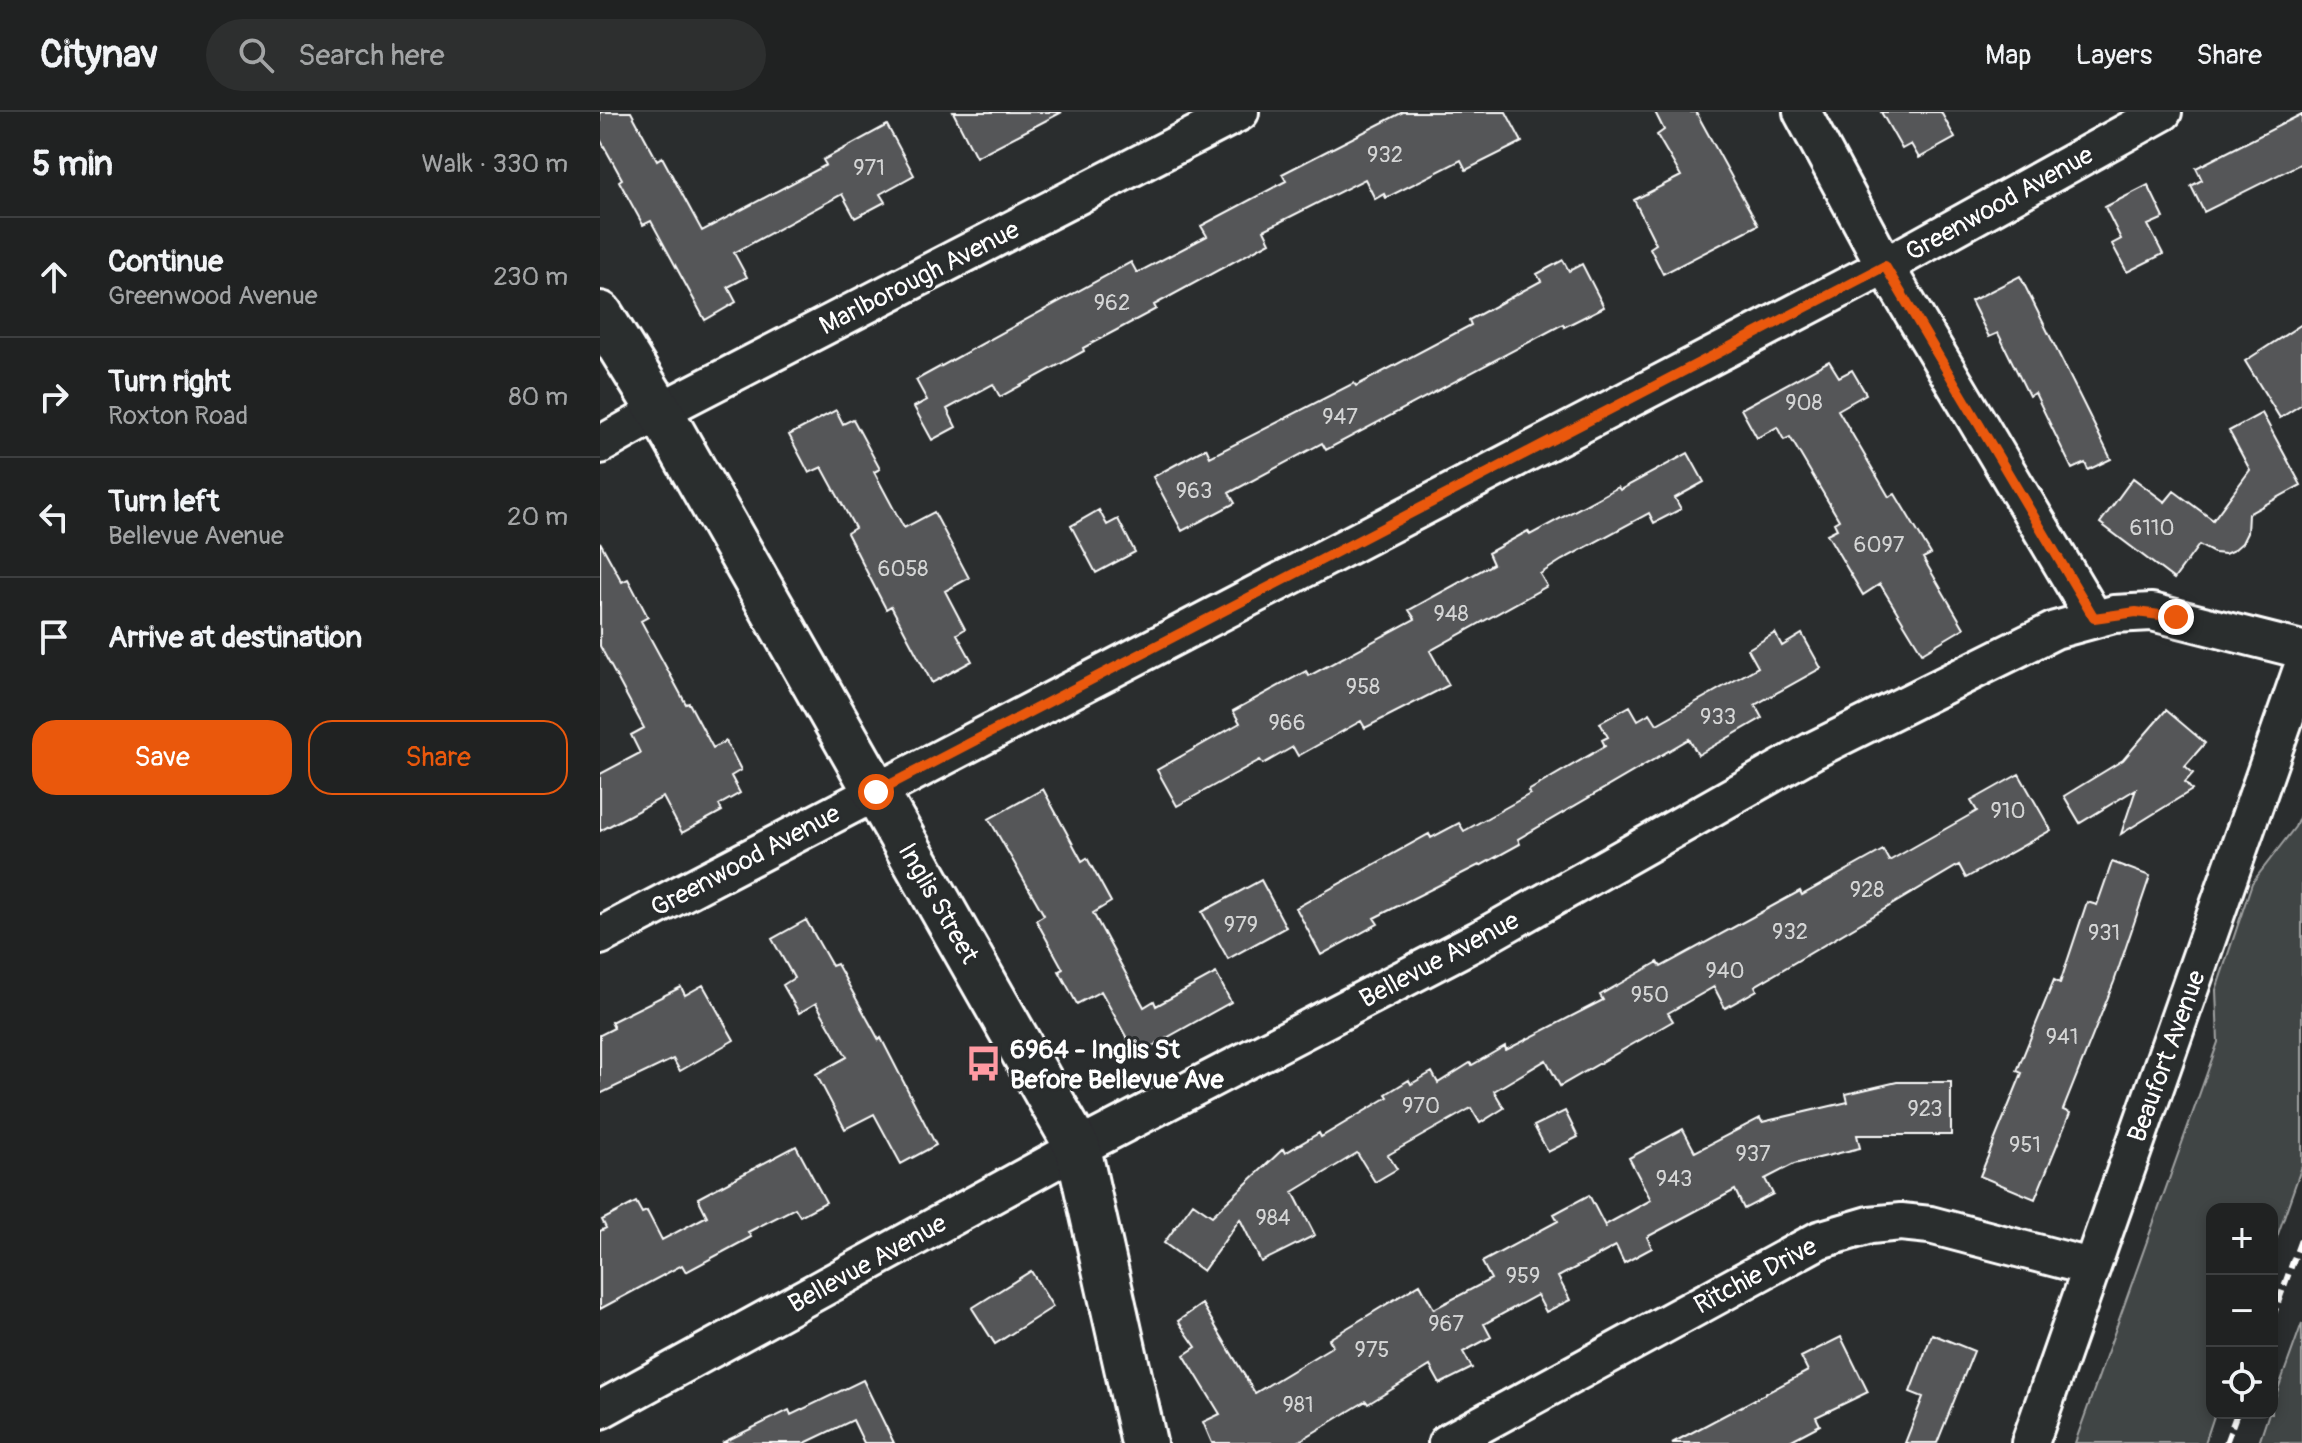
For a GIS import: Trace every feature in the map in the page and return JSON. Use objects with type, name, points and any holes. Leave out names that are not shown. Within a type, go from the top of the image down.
[{"type":"street","name":"Marlborough Avenue","points":[[600,445],[660,411],[1240,112]]},
{"type":"street","points":[[1802,112],[1885,266],[2094,618]]},
{"type":"street","name":"Greenwood Avenue","points":[[600,936],[1885,266],[2163,112]]},
{"type":"street","name":"Inglis Street","points":[[600,314],[660,411],[1078,1148],[1144,1443]]},
{"type":"street","name":"Bellevue Avenue","points":[[600,1410],[1078,1148],[1478,940],[1812,751],[2055,630],[2125,612],[2152,612],[2302,650]]},
{"type":"street","name":"Beaufort Avenue","points":[[2030,1443],[2302,669]]},
{"type":"street","name":"Ritchie Drive","points":[[1447,1443],[1819,1240],[1839,1232],[1901,1222],[1930,1225],[2090,1267]]},
{"type":"shaded area","points":[[2302,811],[2302,1166],[2278,1234],[2278,1203],[2206,1203],[2206,1419],[2213,1419],[2205,1443],[2075,1443],[2218,1042],[2216,990],[2252,883],[2295,827]]},
{"type":"shaded area","points":[[2302,1323],[2302,1443],[2259,1443],[2267,1419],[2278,1419],[2278,1389]]},
{"type":"building","points":[[600,112],[631,112],[657,160],[662,157],[702,231],[826,165],[823,160],[887,125],[914,175],[880,194],[885,202],[855,218],[842,194],[734,253],[747,277],[728,287],[736,302],[705,320],[651,221],[643,225],[619,181],[622,179],[600,139]]},
{"type":"building","points":[[953,112],[1062,112],[976,157]]},
{"type":"building","points":[[1403,112],[1506,112],[1522,142],[1466,170],[1461,160],[1386,198],[1384,194],[1375,199],[1365,179],[1264,230],[1270,242],[1154,305],[1156,309],[1083,348],[1084,351],[1000,397],[993,384],[947,409],[956,427],[932,440],[914,407],[927,400],[916,380],[1131,262],[1137,273],[1207,236],[1201,226],[1286,181],[1282,174]]},
{"type":"building","points":[[1655,112],[1696,112],[1758,225],[1663,274],[1650,248],[1656,244],[1634,200],[1681,176],[1657,135],[1664,130]]},
{"type":"building","points":[[1881,112],[1941,112],[1955,138],[1919,158],[1911,144],[1902,149]]},
{"type":"building","points":[[2302,114],[2302,163],[2204,212],[2191,186],[2202,180],[2196,168]]},
{"type":"building","points":[[2148,185],[2164,218],[2148,225],[2163,254],[2127,272],[2112,244],[2121,239],[2105,207]]},
{"type":"building","points":[[1563,260],[1569,271],[1582,264],[1604,307],[1564,327],[1563,324],[1326,450],[1322,443],[1229,493],[1235,503],[1182,531],[1153,477],[1206,448],[1210,457],[1354,383],[1356,386],[1471,325],[1469,320],[1541,281],[1537,274]]},
{"type":"building","points":[[2020,276],[2111,459],[2088,470],[2085,463],[2072,469],[2035,393],[2029,396],[1998,333],[1989,337],[1971,301]]},
{"type":"building","points":[[2302,324],[2302,404],[2280,418],[2245,361]]},
{"type":"building","points":[[1829,361],[1839,377],[1852,370],[1866,394],[1838,410],[1889,497],[1895,494],[1931,554],[1923,558],[1964,628],[1922,653],[1880,584],[1863,595],[1827,534],[1837,529],[1834,523],[1839,520],[1790,437],[1784,440],[1777,427],[1757,438],[1741,409]]},
{"type":"building","points":[[836,410],[843,424],[853,419],[880,469],[874,472],[904,528],[934,512],[969,578],[945,591],[965,629],[957,634],[972,661],[932,683],[891,606],[886,609],[847,533],[855,528],[822,467],[809,473],[789,435]]},
{"type":"building","points":[[2262,413],[2301,485],[2248,514],[2247,533],[2234,550],[2225,554],[2214,553],[2199,545],[2174,579],[2100,523],[2133,478],[2165,502],[2174,491],[2213,520],[2250,470],[2229,431]]},
{"type":"building","points":[[1688,453],[1704,482],[1675,498],[1681,509],[1654,523],[1649,513],[1562,560],[1540,574],[1547,586],[1430,651],[1449,685],[1365,728],[1361,721],[1298,756],[1293,747],[1263,764],[1260,760],[1177,806],[1157,770],[1240,723],[1233,711],[1306,671],[1309,676],[1415,619],[1409,610],[1493,564],[1488,553],[1528,531],[1530,535],[1618,487],[1620,490]]},
{"type":"building","points":[[1099,510],[1107,525],[1118,519],[1135,552],[1096,573],[1071,526]]},
{"type":"building","points":[[600,542],[622,582],[628,579],[648,617],[641,621],[713,748],[726,741],[741,770],[731,776],[740,793],[719,805],[722,811],[682,833],[663,797],[600,831],[600,774],[640,753],[631,735],[644,728],[600,646]]},
{"type":"building","points":[[1775,633],[1782,646],[1802,634],[1821,668],[1755,705],[1762,718],[1698,755],[1689,739],[1518,839],[1520,844],[1374,918],[1378,924],[1321,955],[1296,908],[1429,834],[1431,838],[1459,823],[1464,831],[1530,794],[1528,791],[1605,746],[1602,740],[1608,737],[1600,723],[1630,706],[1638,720],[1650,713],[1657,724],[1758,667],[1748,649]]},
{"type":"building","points":[[2166,710],[2205,743],[2185,766],[2193,773],[2185,782],[2192,790],[2121,834],[2136,789],[2080,823],[2064,796],[2123,760]]},
{"type":"building","points":[[2019,774],[2051,830],[1966,878],[1959,865],[1755,986],[1757,990],[1725,1008],[1714,987],[1668,1013],[1673,1021],[1560,1086],[1546,1060],[1494,1091],[1504,1108],[1480,1123],[1471,1108],[1388,1155],[1397,1169],[1375,1182],[1357,1153],[1293,1192],[1315,1235],[1261,1262],[1240,1219],[1203,1271],[1164,1243],[1193,1203],[1212,1216],[1283,1149],[1285,1153],[1319,1133],[1321,1137],[1388,1097],[1386,1094],[1409,1080],[1411,1084],[1432,1072],[1438,1083],[1505,1046],[1506,1050],[1603,1000],[1600,995],[1658,962],[1661,967],[1800,891],[1802,895],[1883,850],[1889,861],[1977,811],[1971,801]]},
{"type":"building","points":[[1043,789],[1082,861],[1087,858],[1111,902],[1093,913],[1144,1007],[1154,1001],[1156,1006],[1216,973],[1231,1002],[1136,1055],[1101,991],[1077,1004],[1059,971],[1063,969],[1036,920],[1044,915],[989,819]]},
{"type":"building","points":[[2112,862],[2150,876],[2114,982],[2063,1110],[2070,1113],[2035,1199],[1980,1176],[2022,1073],[2017,1071],[2054,980],[2060,983],[2087,902],[2097,905]]},
{"type":"building","points":[[1261,880],[1286,927],[1228,959],[1202,912]]},
{"type":"building","points":[[806,920],[832,966],[837,964],[879,1040],[881,1038],[936,1145],[901,1164],[874,1114],[845,1129],[816,1074],[847,1057],[816,1003],[799,1013],[783,985],[794,978],[772,939]]},
{"type":"building","points":[[703,985],[734,1040],[680,1071],[673,1059],[600,1094],[600,1035],[614,1028],[611,1022],[681,987],[685,995]]},
{"type":"building","points":[[1897,1082],[1951,1082],[1951,1135],[1857,1135],[1860,1148],[1794,1164],[1765,1179],[1773,1194],[1744,1209],[1735,1190],[1647,1237],[1652,1248],[1624,1263],[1616,1246],[1558,1277],[1570,1300],[1546,1312],[1537,1295],[1484,1324],[1491,1337],[1463,1352],[1472,1368],[1440,1384],[1430,1366],[1296,1443],[1212,1443],[1203,1422],[1220,1414],[1184,1355],[1196,1347],[1178,1321],[1202,1304],[1255,1393],[1333,1346],[1329,1339],[1420,1284],[1434,1309],[1491,1279],[1482,1262],[1558,1221],[1554,1214],[1589,1195],[1606,1228],[1605,1225],[1651,1200],[1629,1158],[1683,1129],[1695,1152],[1760,1118],[1762,1122],[1848,1102],[1846,1094]]},
{"type":"building","points":[[1565,1111],[1578,1137],[1548,1152],[1534,1126]]},
{"type":"building","points":[[796,1146],[826,1202],[800,1216],[795,1208],[748,1232],[751,1237],[686,1272],[682,1265],[600,1309],[600,1231],[606,1228],[602,1220],[636,1202],[642,1213],[647,1211],[662,1240],[707,1216],[698,1198]]},
{"type":"building","points":[[1031,1271],[1053,1307],[995,1344],[972,1308]]},
{"type":"building","points":[[1932,1334],[1974,1351],[1937,1443],[1905,1443],[1923,1397],[1910,1392]]},
{"type":"building","points":[[1841,1337],[1868,1392],[1816,1417],[1820,1425],[1786,1443],[1672,1443],[1808,1371],[1801,1357]]},
{"type":"building","points":[[863,1380],[894,1443],[864,1443],[853,1420],[805,1443],[722,1443],[789,1410],[791,1415]]},
{"type":"railway","points":[[2278,1303],[2302,1237]]},
{"type":"railway","points":[[2226,1443],[2235,1419]]},
{"type":"place","name":"6964 - Inglis St Before Bellevue Ave","points":[[984,1064]]},
{"type":"route","points":[[876,792],[1885,266],[2094,618],[2136,612],[2176,617]]}]
